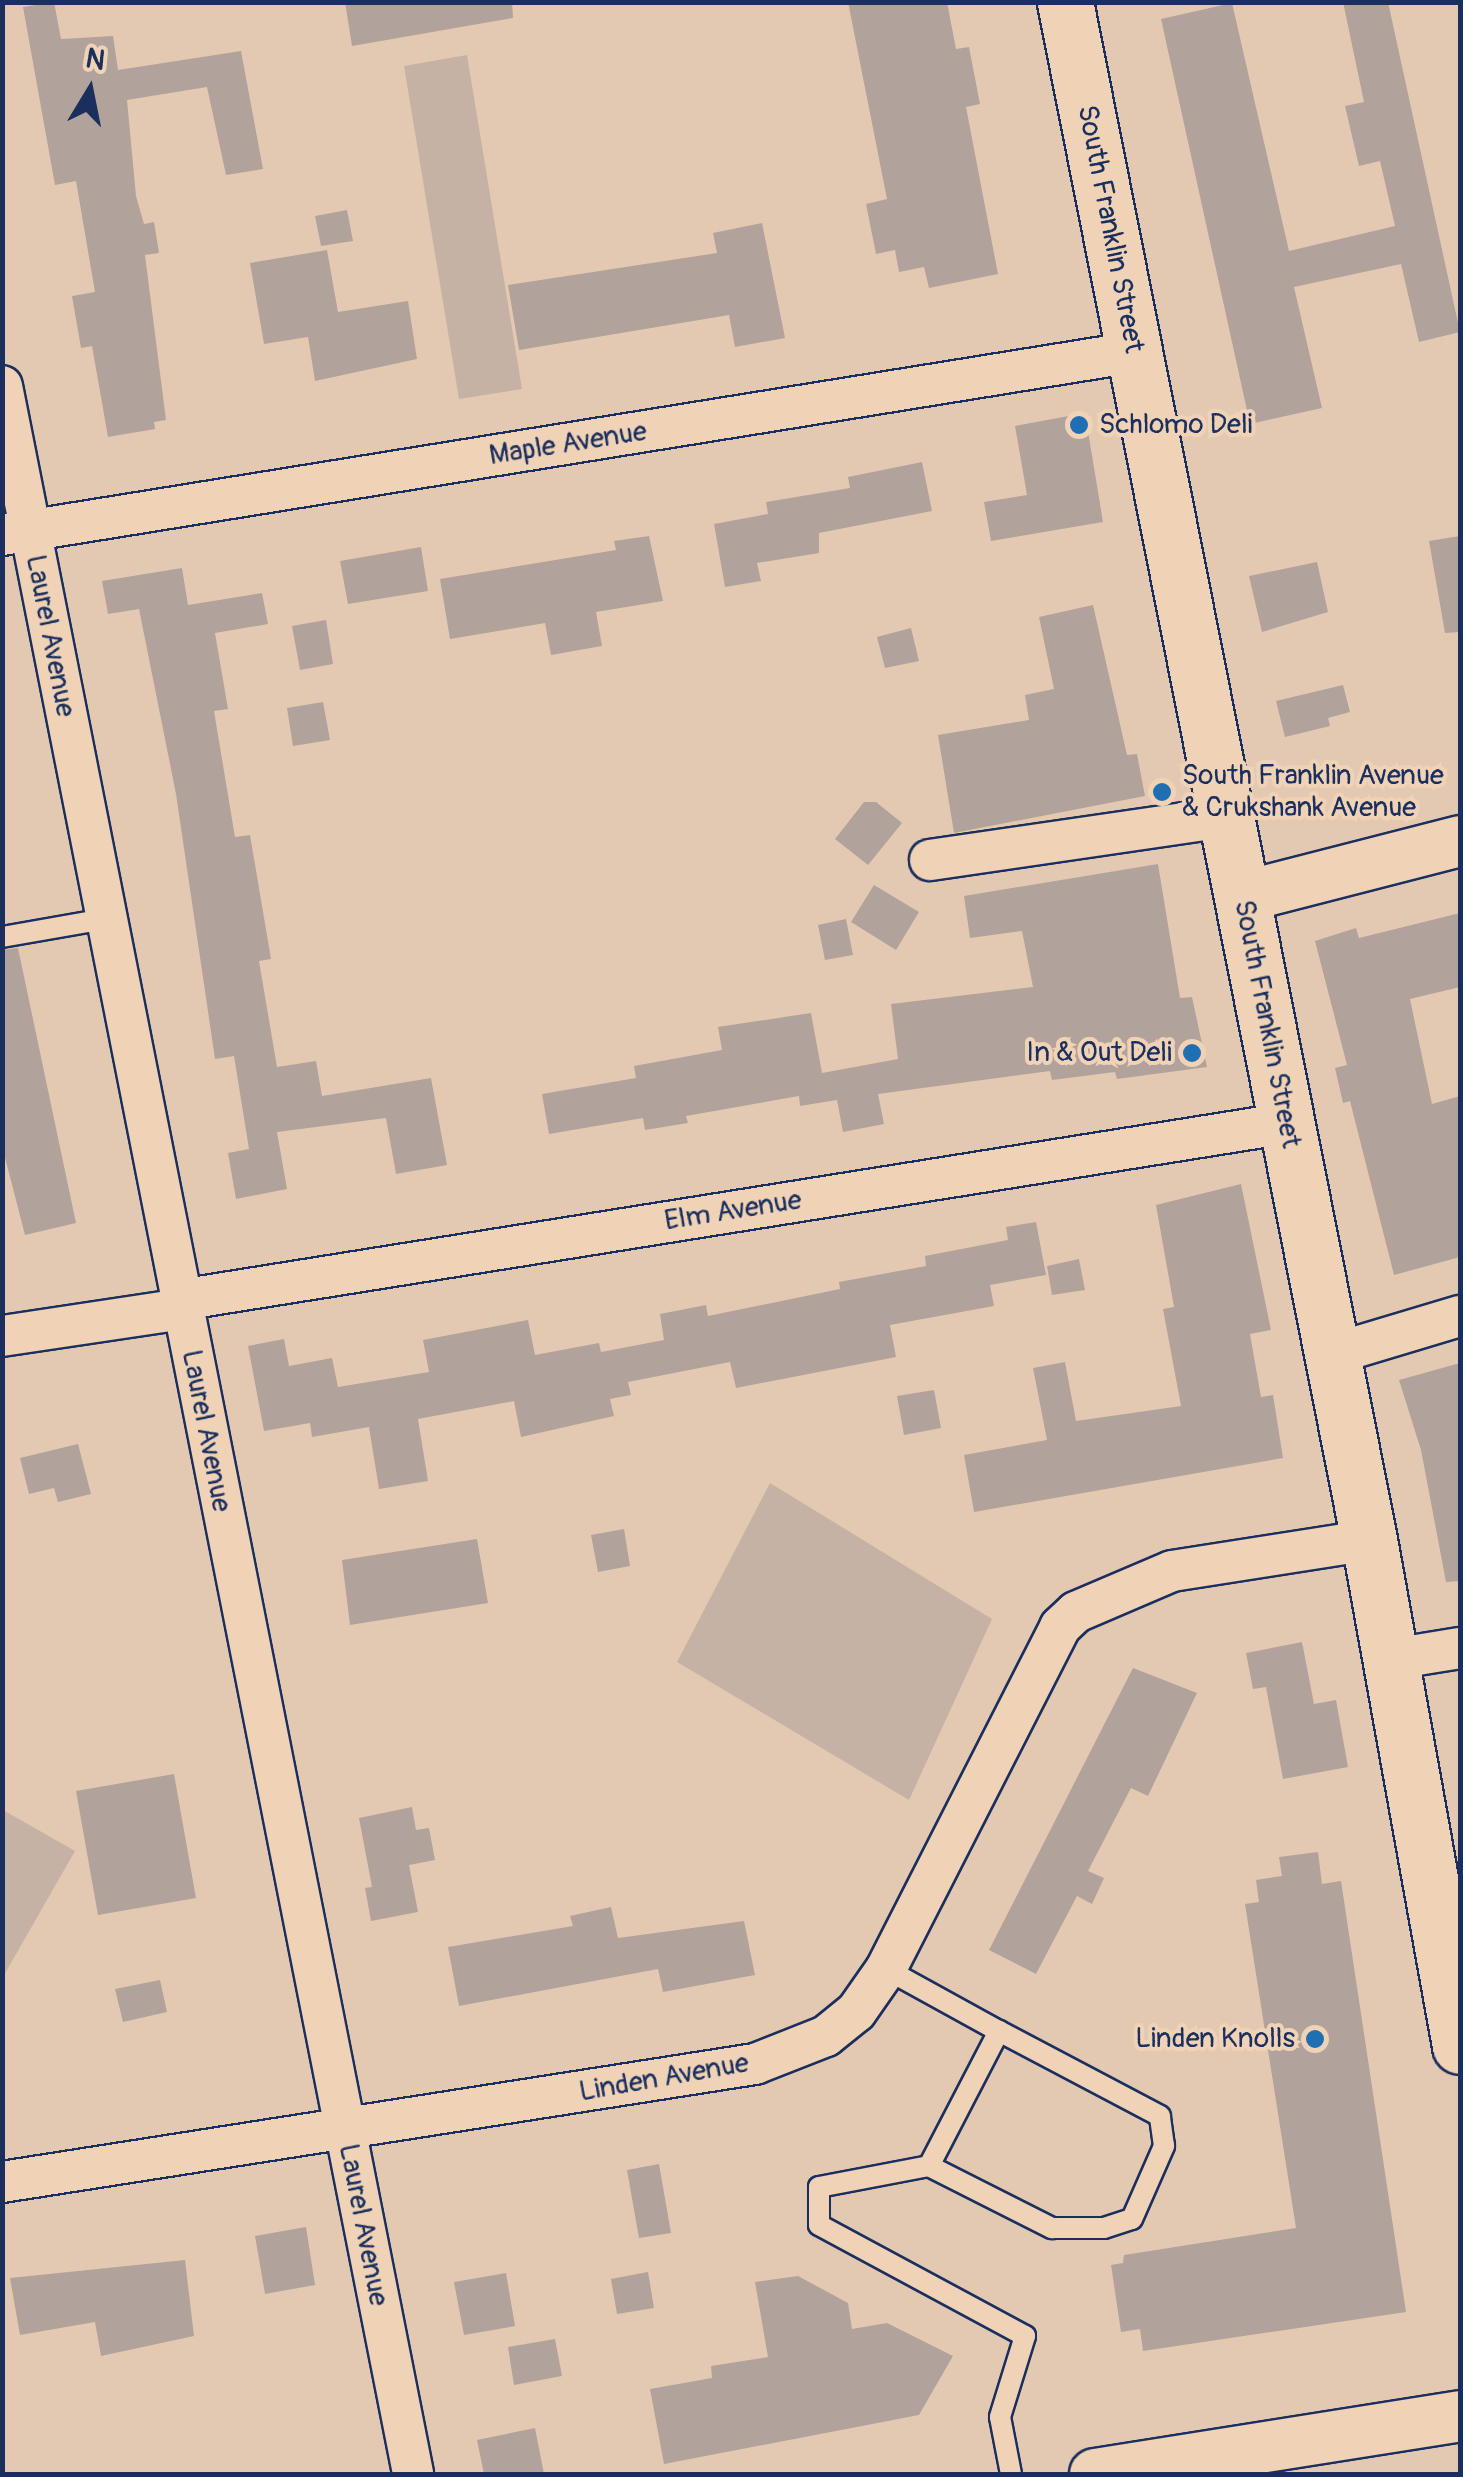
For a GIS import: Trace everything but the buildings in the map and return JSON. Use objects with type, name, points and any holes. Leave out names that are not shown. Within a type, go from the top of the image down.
[{"type":"main road","name":"South Franklin Street","points":[[1065,2],[1392,1659],[1460,2046]]},
{"type":"street","name":"Maple Avenue","points":[[16,533],[1134,352]]},
{"type":"street","name":"Laurel Avenue","points":[[2,386],[16,533],[105,919],[413,2474]]},
{"type":"street","points":[[930,860],[1226,817]]},
{"type":"street","points":[[1242,897],[1460,841]]},
{"type":"street","name":"Elm Avenue","points":[[2,1336],[1287,1124]]},
{"type":"street","points":[[1333,1354],[1460,1316]]},
{"type":"street","name":"Linden Avenue","points":[[2,2182],[755,2064],[826,2036],[856,2012],[886,1969],[1060,1628],[1076,1612],[1172,1571],[1369,1540]]},
{"type":"street","points":[[1392,1659],[1460,1648]]},
{"type":"street","points":[[1095,2474],[1460,2416]]},
{"type":"lane","points":[[2,937],[105,919]]},
{"type":"lane","points":[[886,1969],[1160,2116],[1164,2146],[1132,2219],[1104,2228],[1052,2228],[929,2166],[820,2187],[819,2225],[1025,2336],[1000,2417],[1011,2474]]},
{"type":"lane","points":[[929,2166],[998,2031]]},
{"type":"shaded area","points":[[467,55],[522,389],[459,399],[404,66]]},
{"type":"shaded area","points":[[770,1483],[992,1619],[909,1800],[677,1662]]},
{"type":"shaded area","points":[[3,1810],[75,1851],[3,1977]]},
{"type":"place","name":"Schlomo Deli","points":[[1079,425]]},
{"type":"place","name":"South Franklin Avenue & Crukshank Avenue","points":[[1162,792]]},
{"type":"place","name":"In & Out Deli","points":[[1192,1053]]},
{"type":"place","name":"Linden Knolls","points":[[1315,2039]]}]
